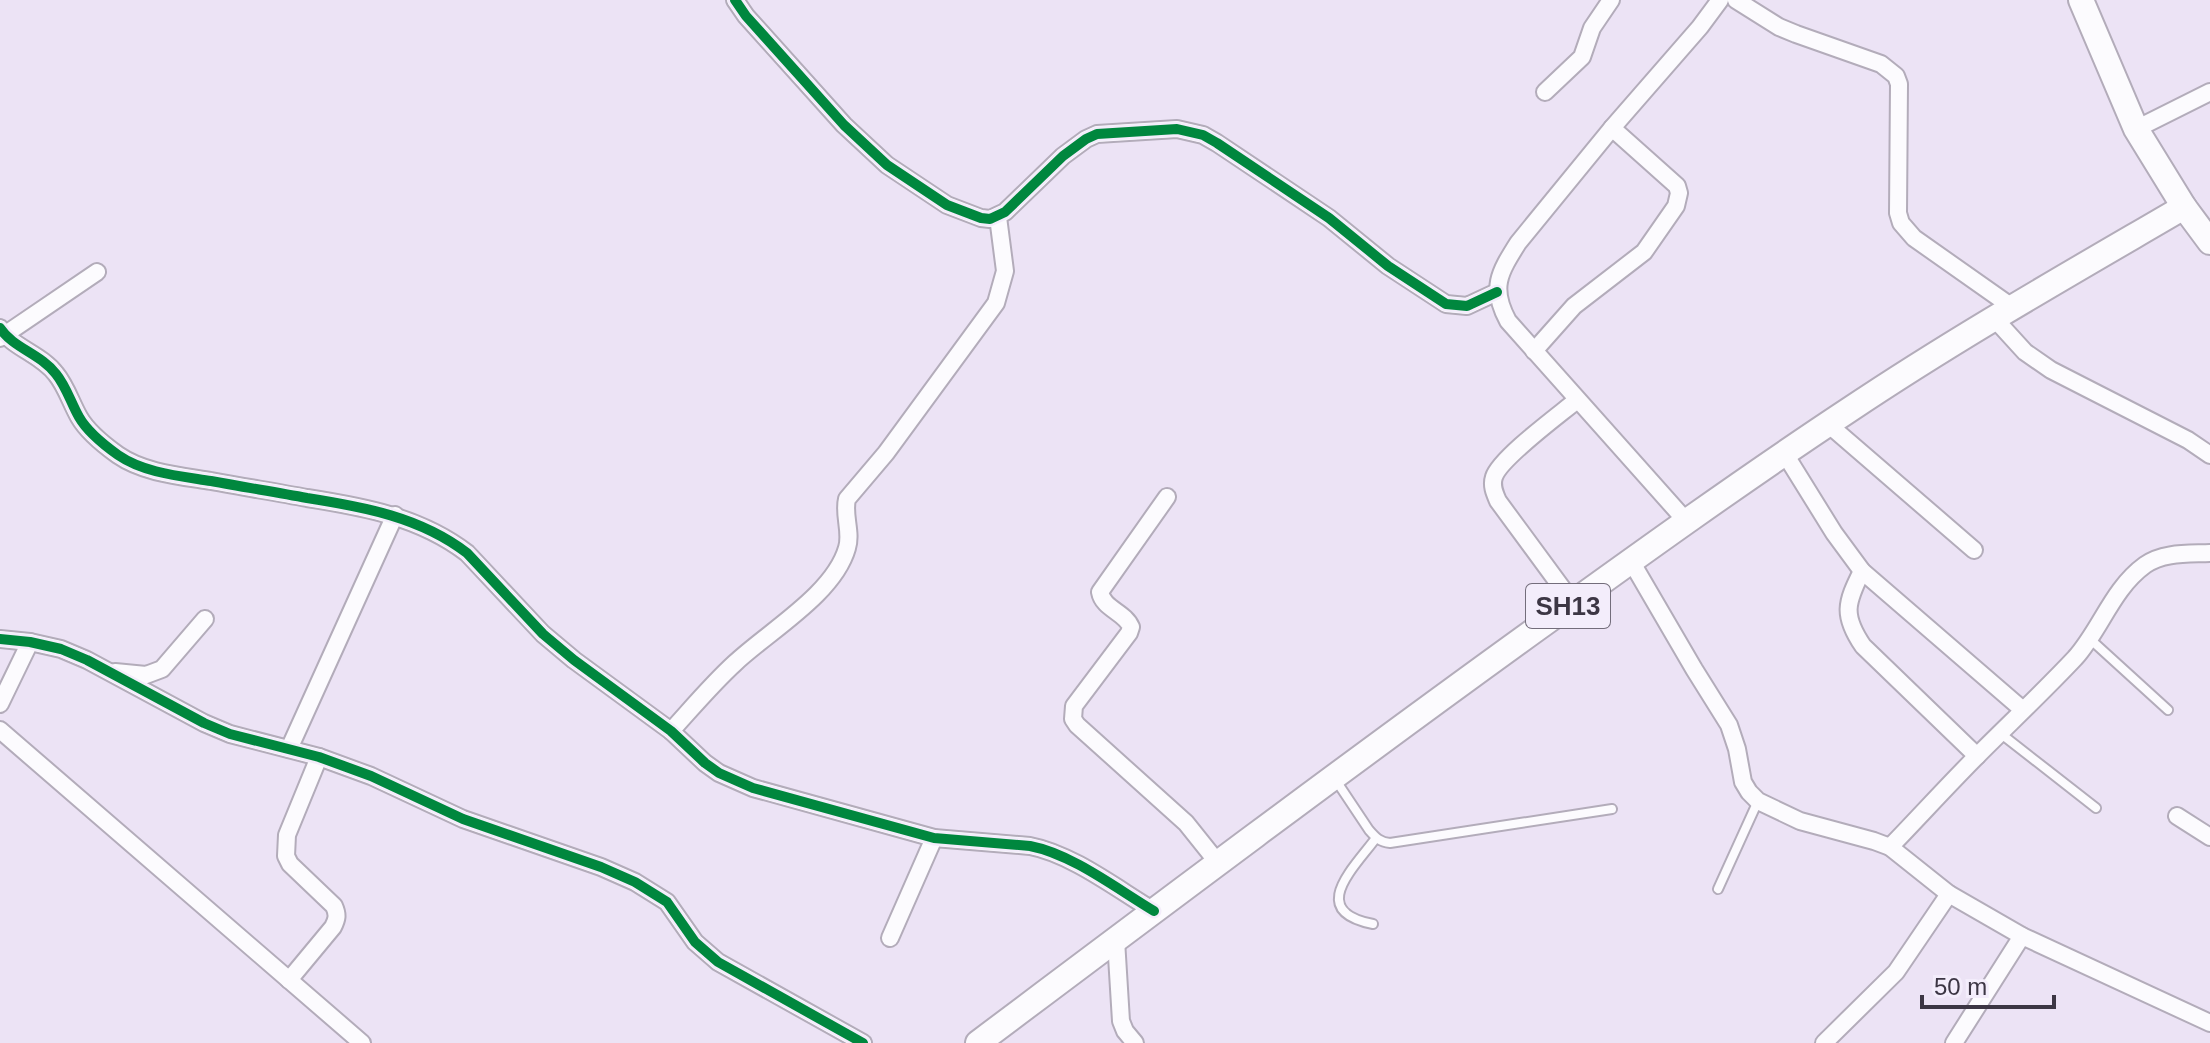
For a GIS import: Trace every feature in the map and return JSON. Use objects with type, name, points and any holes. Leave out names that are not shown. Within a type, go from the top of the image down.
[{"type":"main road","points":[[2081,0],[2136,129],[2184,207],[2210,242]]},
{"type":"main road","name":"SH13","points":[[978,1043],[1333,776],[1631,561],[1828,424],[2003,312],[2184,207]]},
{"type":"street","points":[[735,0],[844,125],[887,165],[947,205],[981,218],[998,217],[1063,156],[1086,139],[1097,134],[1177,129],[1203,135],[1217,143],[1329,218],[1388,266],[1446,304],[1467,306],[1497,292]]},
{"type":"street","points":[[1545,92],[1582,57],[1592,28],[1611,0]]},
{"type":"street","points":[[1687,522],[1508,321],[1497,292],[1507,260],[1518,243],[1720,0]]},
{"type":"street","points":[[1736,0],[1779,27],[1881,64],[1896,76],[1899,84],[1898,213],[1901,223],[1914,238],[2003,312],[2025,352],[2051,370],[2188,440],[2210,455]]},
{"type":"street","points":[[2136,129],[2210,92]]},
{"type":"street","points":[[1534,351],[1574,306],[1644,252],[1676,206],[1677,186],[1612,128]]},
{"type":"street","points":[[671,731],[736,662],[813,598],[842,562],[849,534],[845,507],[847,499],[886,453],[996,303],[1005,271],[998,217]]},
{"type":"street","points":[[97,272],[2,334],[46,363],[57,375],[81,421],[121,457],[168,474],[349,505],[416,523],[467,553],[543,634],[671,731],[719,773],[744,785],[934,838],[1046,849],[1154,911]]},
{"type":"street","points":[[1573,603],[1498,501],[1493,486],[1494,476],[1508,457],[1577,400]]},
{"type":"street","points":[[1828,424],[1974,550]]},
{"type":"street","points":[[1785,454],[1834,533],[1862,571],[2023,710]]},
{"type":"street","points":[[1167,497],[1100,592],[1102,601],[1126,618],[1131,627],[1074,706],[1073,719],[1186,823],[1218,863]]},
{"type":"street","points":[[289,749],[395,515]]},
{"type":"street","points":[[1890,847],[2078,655],[2128,580],[2146,565],[2166,556],[2210,553]]},
{"type":"street","points":[[1631,561],[1729,725],[1743,782],[1758,801],[1800,821],[1890,847],[1949,894],[2022,936],[2210,1023]]},
{"type":"street","points":[[1862,571],[1847,609],[1853,632],[1863,646],[1977,756]]},
{"type":"street","points":[[108,672],[156,673],[205,619]]},
{"type":"street","points":[[0,639],[61,649],[230,734],[319,757],[371,776],[463,819],[635,882],[667,902],[695,942],[718,962],[863,1043]]},
{"type":"street","points":[[0,704],[30,642]]},
{"type":"street","points":[[0,730],[362,1043]]},
{"type":"street","points":[[289,980],[337,919],[334,906],[290,864],[286,856],[287,835],[319,757]]},
{"type":"street","points":[[2177,816],[2210,837]]},
{"type":"street","points":[[890,938],[934,838]]},
{"type":"street","points":[[1824,1043],[1896,972],[1949,894]]},
{"type":"street","points":[[1954,1043],[2022,936]]},
{"type":"street","points":[[1116,940],[1121,1021],[1135,1043]]},
{"type":"lane","points":[[2090,639],[2168,710]]},
{"type":"lane","points":[[2000,733],[2096,808]]},
{"type":"lane","points":[[1333,776],[1376,838],[1390,843],[1612,809]]},
{"type":"lane","points":[[1718,889],[1758,801]]},
{"type":"lane","points":[[1373,924],[1350,918],[1340,907],[1339,899],[1346,878],[1376,838]]},
{"type":"cycle path","points":[[735,0],[844,125],[887,165],[947,205],[990,219],[1005,212],[1063,156],[1086,139],[1097,134],[1177,129],[1203,135],[1217,143],[1329,218],[1388,266],[1446,304],[1467,306],[1497,292]]},
{"type":"cycle path","points":[[0,328],[12,341],[50,367],[63,384],[86,427],[128,461],[163,473],[391,515],[449,541],[467,553],[543,634],[671,731],[719,773],[753,788],[934,838],[1046,850],[1078,864],[1154,911]]},
{"type":"cycle path","points":[[0,639],[61,649],[230,734],[319,757],[371,776],[463,819],[635,882],[667,902],[695,942],[718,962],[863,1043]]}]
